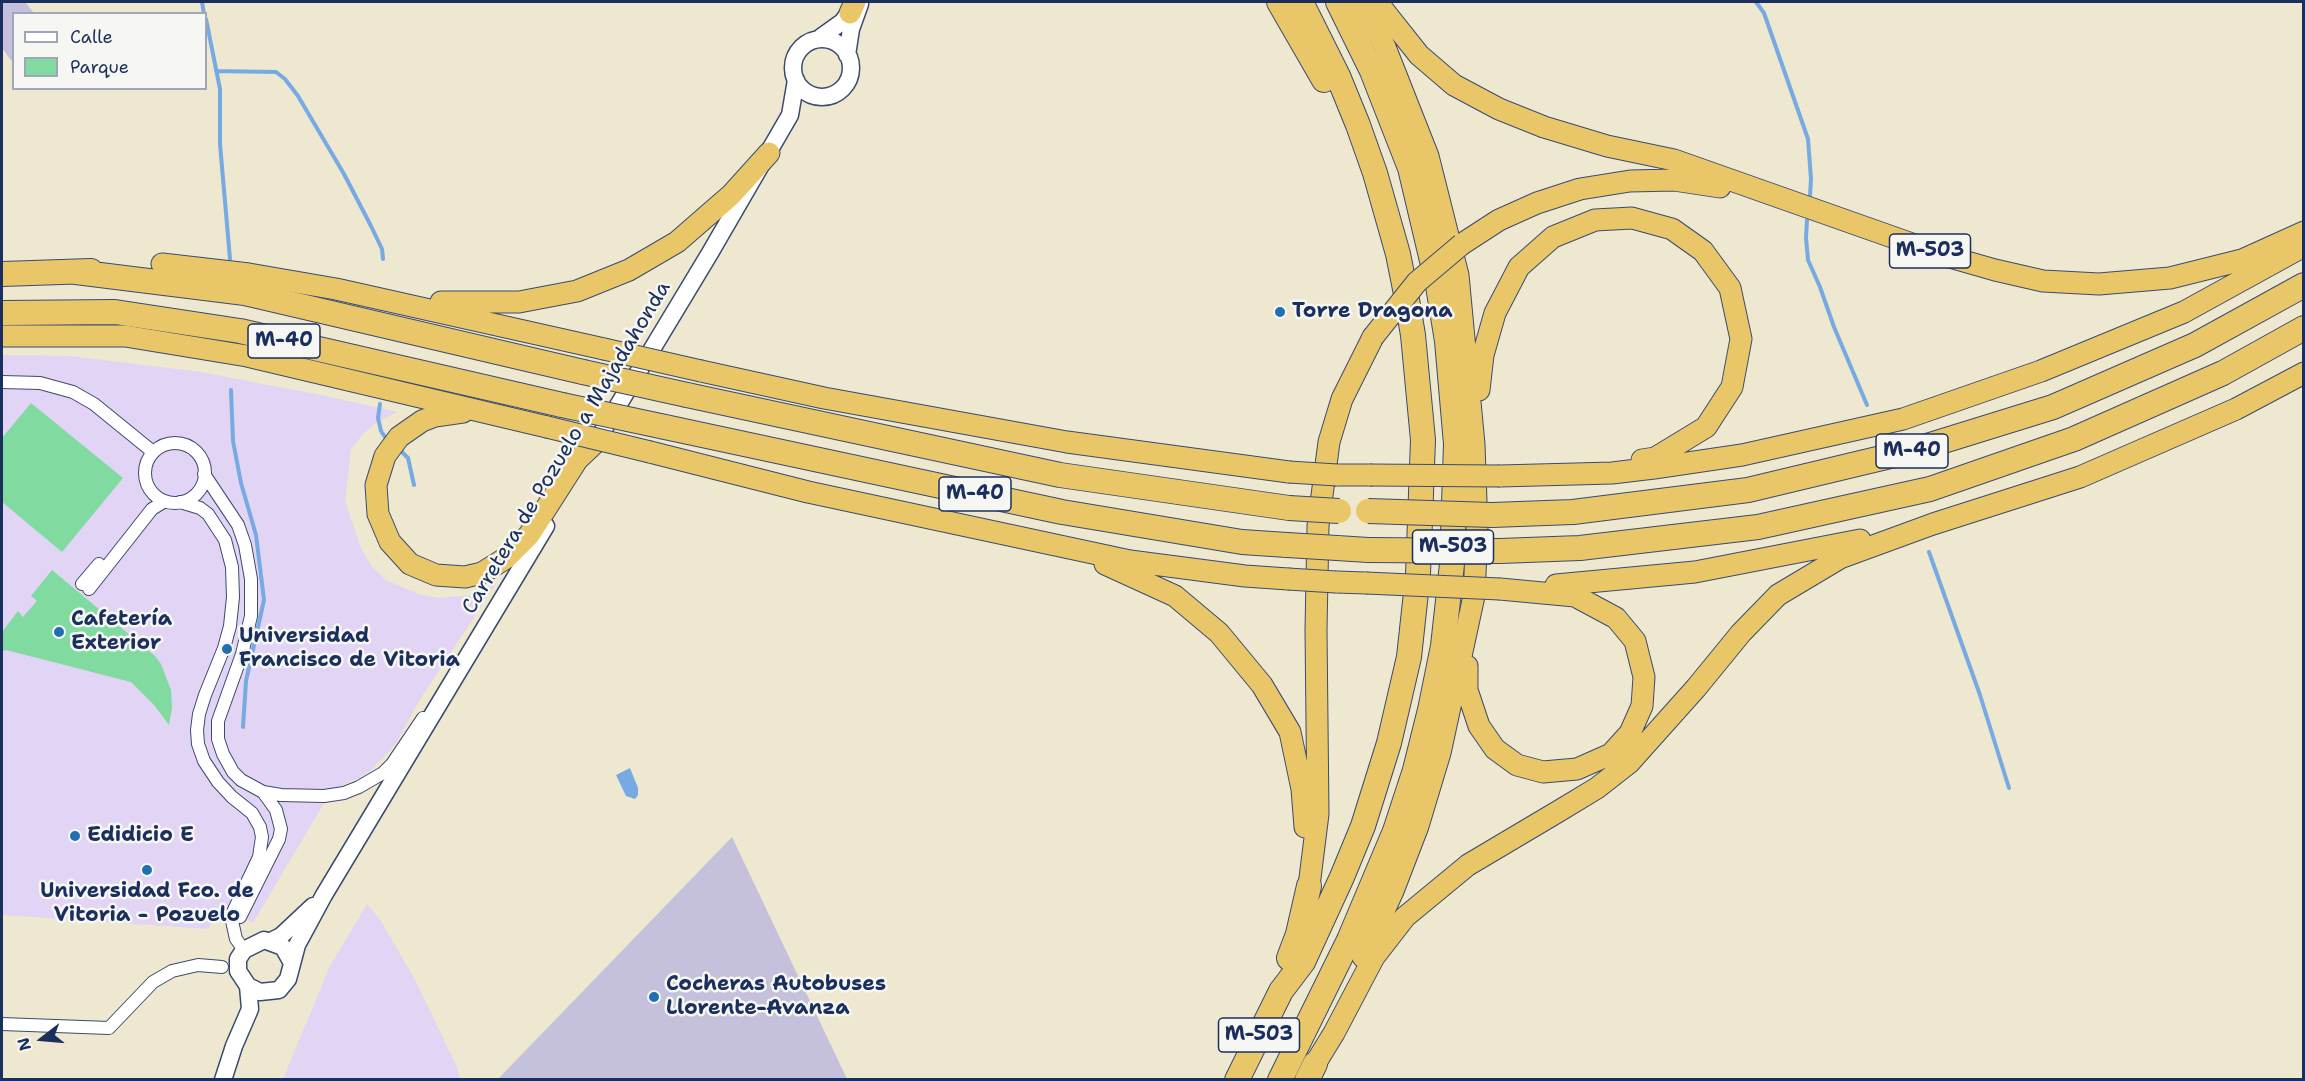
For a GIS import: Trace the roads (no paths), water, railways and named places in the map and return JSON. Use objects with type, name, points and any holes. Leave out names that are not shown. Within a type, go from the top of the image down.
[{"type":"highway","name":"M-503","points":[[1279,2],[1326,86],[1358,159],[1386,240],[1413,335]]},
{"type":"highway","name":"M-503","points":[[1237,1080],[1281,991],[1303,962],[1363,826],[1389,743],[1409,657],[1418,574],[1423,491],[1423,440],[1413,335],[1398,254],[1375,173],[1338,76],[1301,2]]},
{"type":"highway","name":"M-503","points":[[1280,1080],[1348,940],[1395,831],[1415,770],[1430,710],[1449,605],[1453,554],[1456,444],[1447,341],[1438,286],[1410,168],[1371,71],[1338,2]]},
{"type":"highway","name":"M-503","points":[[1311,1072],[1393,891],[1418,826],[1440,753],[1474,596],[1477,530],[1474,444],[1467,355],[1456,264],[1428,156],[1385,47],[1362,2]]},
{"type":"highway","name":"M-503","points":[[1377,2],[1419,55],[1454,85],[1499,109],[1544,127],[1607,146],[1674,160],[1946,256],[1995,270],[2043,281],[2099,284],[2170,278],[2242,260],[2304,232]]},
{"type":"highway","points":[[399,301],[519,302],[577,291],[629,270],[677,242],[731,195],[770,153]]},
{"type":"highway","name":"M-503","points":[[1281,991],[1309,886],[1318,814],[1316,630],[1318,526],[1329,442],[1342,399],[1373,337],[1417,282],[1462,244],[1499,220],[1538,203],[1581,189],[1630,181],[1674,180],[1766,193]]},
{"type":"highway","points":[[1474,444],[1483,355],[1495,313],[1519,267],[1553,237],[1595,220],[1632,218],[1672,229],[1703,251],[1730,288],[1741,339],[1732,387],[1706,427],[1655,458],[1567,473]]},
{"type":"highway","points":[[76,272],[162,264],[249,274],[399,301],[824,398],[1067,442],[1288,472],[1337,475],[1500,476],[1612,473],[1742,455],[1903,419],[2041,370],[2184,312],[2304,246]]},
{"type":"highway","name":"M-40","points":[[2,274],[76,272],[245,293],[583,372],[1060,475],[1289,508],[1492,515],[1573,512],[1748,490],[1911,451],[2053,406],[2194,345],[2304,285]]},
{"type":"highway","name":"M-40","points":[[2,313],[115,312],[240,331],[562,405],[1062,513],[1242,542],[1368,550],[1500,551],[1580,548],[1758,527],[1930,489],[2074,439],[2223,373],[2304,328]]},
{"type":"highway","points":[[2,336],[125,336],[248,356],[808,492],[1130,561],[1245,576],[1500,589],[1575,596],[1616,618],[1635,641],[1644,677],[1642,706],[1630,734],[1611,754],[1577,769],[1543,772],[1517,765],[1495,748],[1479,726],[1467,690],[1466,637]]},
{"type":"highway","points":[[1311,1072],[1374,957],[1406,917],[1468,865],[1597,788],[1629,763],[1696,688],[1741,633],[1778,596],[1840,558],[1933,524],[2080,477],[2236,409],[2304,373]]},
{"type":"highway","points":[[478,411],[435,416],[411,428],[399,437],[385,456],[376,485],[378,514],[390,542],[410,564],[436,575],[465,577],[482,573],[506,558],[529,535],[577,460],[596,442]]},
{"type":"highway","points":[[1500,589],[1695,572],[1829,547],[1933,524]]},
{"type":"highway","points":[[1060,545],[1175,596],[1220,633],[1262,685],[1290,732],[1302,789],[1309,886]]},
{"type":"street","points":[[856,4],[847,55],[850,70],[843,87],[836,93],[818,97],[801,88],[793,70],[794,60],[798,52],[812,40],[821,38],[832,30],[856,4]]},
{"type":"street","points":[[821,38],[840,46],[847,55]]},
{"type":"street","name":"Carretera de Pozuelo a Majadahonda","points":[[292,963],[297,945],[324,895],[770,153],[790,115],[796,80]]},
{"type":"street","name":"Carretera de Pozuelo a Majadahonda","points":[[790,115],[818,97]]},
{"type":"street","points":[[2,382],[40,383],[73,392],[94,404],[153,452]]},
{"type":"street","points":[[165,501],[152,509],[86,586],[146,506],[151,490],[145,475],[146,466],[153,452],[166,444],[187,445],[202,460],[204,474],[201,487],[192,497],[180,502]]},
{"type":"street","points":[[204,474],[238,525],[245,545],[251,579],[251,616],[242,654],[218,721],[218,739],[223,754],[233,772],[241,780],[263,792],[281,795],[324,796],[345,793],[383,773],[392,764],[410,734],[425,715],[439,703]]},
{"type":"street","points":[[151,490],[165,501],[180,502],[200,508],[208,514],[225,540],[232,567],[233,597],[230,626],[224,648],[198,714],[198,744],[204,761],[218,782],[252,813],[260,827],[262,837],[259,857],[232,912],[232,921],[251,1004],[223,1080]]},
{"type":"street","points":[[240,917],[279,839],[281,829],[279,818],[263,792]]},
{"type":"street","name":"Carretera de Pozuelo a Majadahonda","points":[[271,941],[281,936],[324,895]]},
{"type":"street","points":[[271,941],[283,947],[292,963],[288,980],[279,990],[273,992],[260,993],[242,968],[258,942],[271,941]]},
{"type":"street","points":[[2,1024],[109,1028],[153,982],[172,971],[198,965],[242,968]]},
{"type":"street","points":[[245,1022],[273,992]]},
{"type":"water","points":[[630,768],[638,788],[638,795],[635,799],[626,796],[616,775]]},
{"type":"waterway","points":[[202,2],[204,12]]},
{"type":"waterway","points":[[1756,2],[1764,13],[1808,139],[1810,196]]},
{"type":"waterway","points":[[207,24],[220,89],[220,144],[230,259]]},
{"type":"waterway","points":[[216,71],[276,72],[285,79],[298,96],[344,174],[382,249],[383,259]]},
{"type":"waterway","points":[[1807,220],[1808,260],[1867,405]]},
{"type":"waterway","points":[[231,390],[233,441],[241,483],[256,535],[264,600],[246,681],[243,727]]},
{"type":"waterway","points":[[380,404],[378,418],[381,431],[387,440]]},
{"type":"waterway","points":[[399,449],[408,458],[414,485]]},
{"type":"waterway","points":[[1929,552],[1980,695],[2009,788]]},
{"type":"place","name":"Torre Dragona","points":[[1280,312]]},
{"type":"place","name":"Cafetería Exterior","points":[[59,632]]},
{"type":"place","name":"Universidad Francisco de Vitoria","points":[[227,649]]},
{"type":"place","name":"Edidicio E","points":[[75,836]]},
{"type":"place","name":"Universidad Fco. de Vitoria - Pozuelo","points":[[147,870]]},
{"type":"place","name":"Cocheras Autobuses Llorente-Avanza","points":[[654,997]]}]
